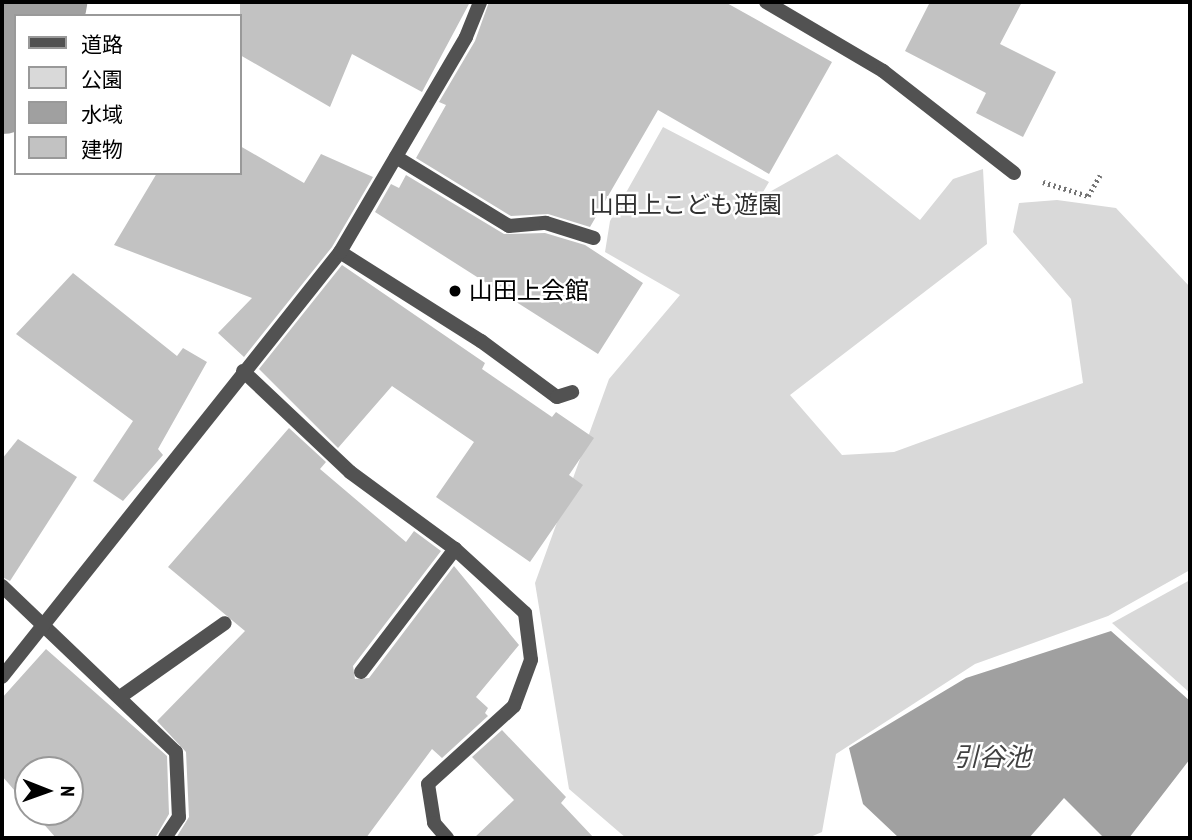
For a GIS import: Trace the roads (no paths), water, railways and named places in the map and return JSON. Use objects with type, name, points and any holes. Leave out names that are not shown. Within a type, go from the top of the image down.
[{"type":"street","points":[[2,677],[340,252],[466,37],[480,2]]},
{"type":"street","points":[[766,2],[883,71],[1014,173]]},
{"type":"street","points":[[396,157],[509,226],[546,223],[594,238]]},
{"type":"street","points":[[340,252],[481,341],[558,397],[572,392]]},
{"type":"street","points":[[243,371],[350,472],[455,549],[526,613],[531,660],[514,706],[428,784],[434,823],[447,838]]},
{"type":"street","points":[[361,673],[455,549]]},
{"type":"street","points":[[2,586],[46,625],[176,752],[179,817],[165,838]]},
{"type":"street","points":[[120,697],[225,623]]},
{"type":"water","name":"引谷池","points":[[1111,631],[1190,701],[1190,759],[1129,838],[1104,838],[1064,798],[1029,838],[899,838],[863,804],[849,748],[966,678]]},
{"type":"waterway","points":[[39,14],[45,2]]},
{"type":"waterway","points":[[2,92],[14,66]]},
{"type":"place","name":"山田上会館","points":[[455,291]]},
{"type":"park label","name":"山田上こども遊園","points":[[686,205]]}]
